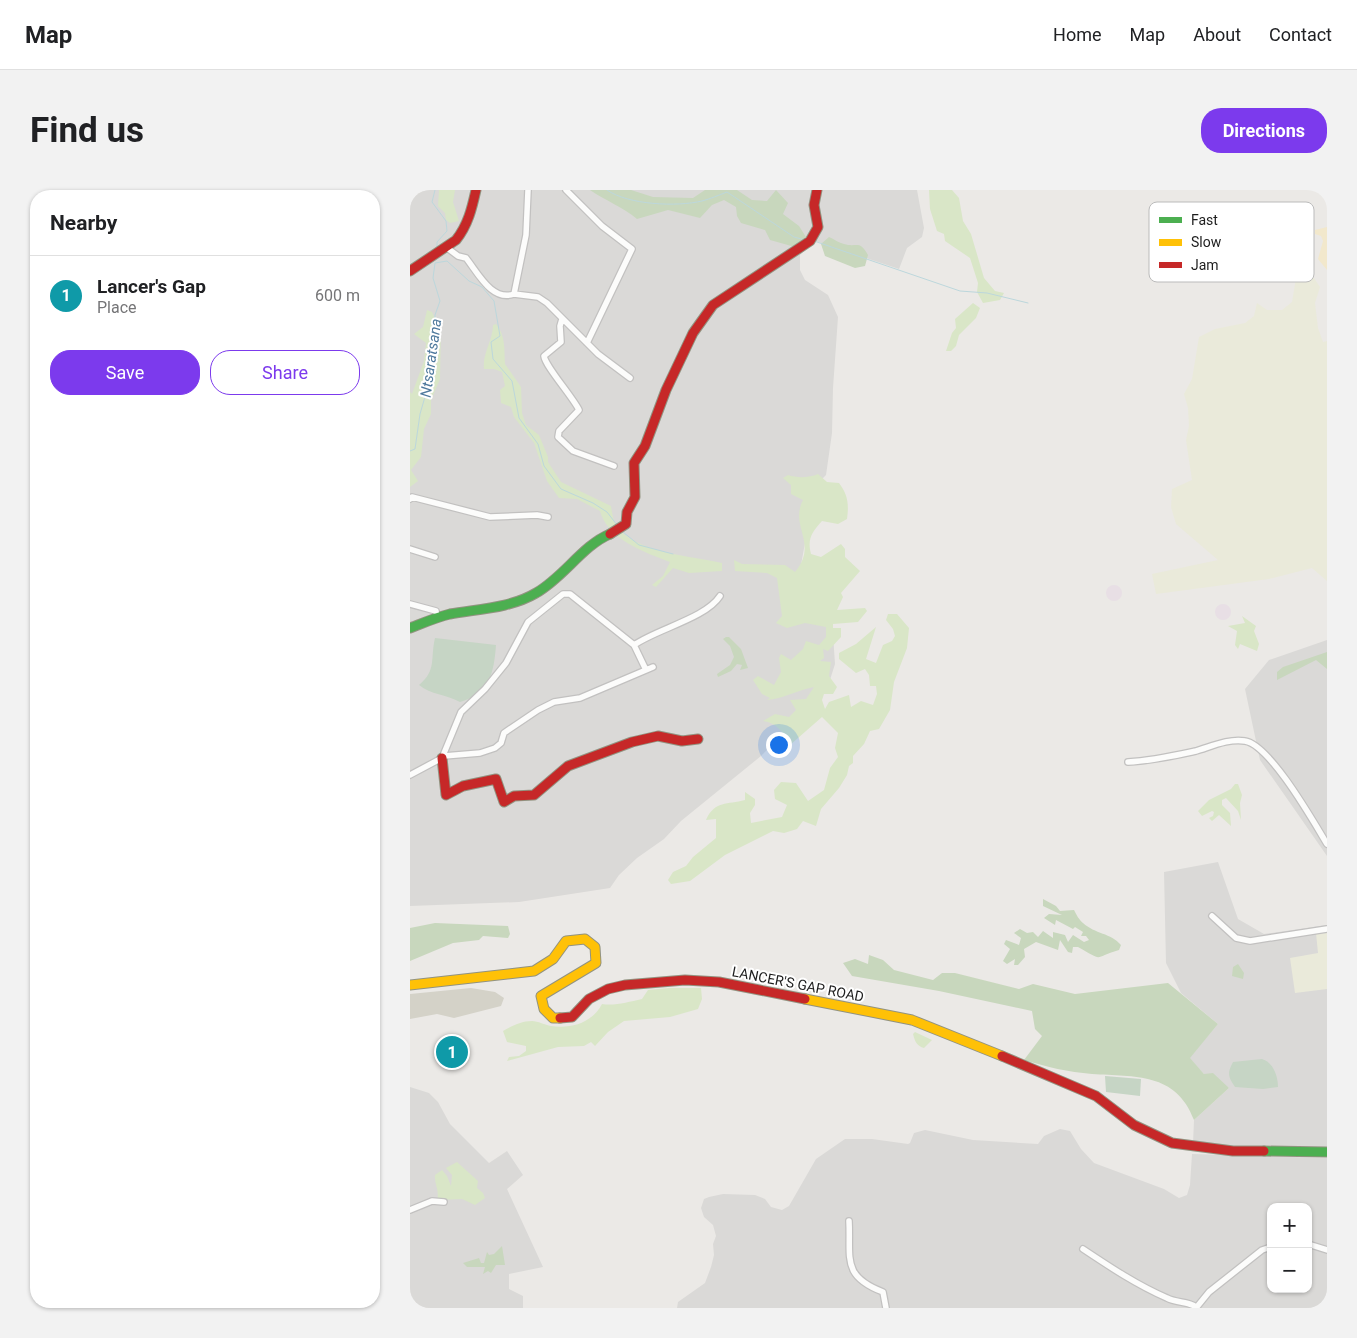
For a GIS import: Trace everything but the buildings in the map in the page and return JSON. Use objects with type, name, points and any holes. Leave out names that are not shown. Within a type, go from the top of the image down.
[{"type":"main road","points":[[410,271],[446,247],[465,229],[476,190]]},
{"type":"main road","points":[[410,628],[464,610],[519,601],[535,594],[557,579],[600,538],[615,532],[626,524],[627,512],[635,497],[634,463],[645,446],[666,390],[693,333],[713,305],[810,241],[818,226],[814,205],[817,190]]},
{"type":"main road","points":[[443,757],[446,795],[463,786],[496,779],[504,802],[514,796],[534,795],[568,766],[632,742],[658,736],[682,741],[698,739]]},
{"type":"main road","name":"LANCER'S GAP ROAD","points":[[410,985],[534,971],[553,959],[566,941],[573,938],[585,939],[595,947],[596,963],[541,996],[544,1009],[552,1018],[572,1017],[589,999],[608,990],[625,985],[685,980],[719,982],[912,1020],[973,1043],[1096,1096],[1134,1125],[1172,1143],[1197,1148],[1232,1151],[1327,1152]]},
{"type":"street","points":[[514,294],[526,235],[528,190]]},
{"type":"street","points":[[566,190],[602,226],[632,250],[587,342]]},
{"type":"street","points":[[446,247],[458,256],[466,258],[484,282],[498,294],[538,297],[555,309],[562,320],[630,378]]},
{"type":"street","points":[[562,320],[560,326],[561,342],[548,351],[544,356],[545,362],[564,384],[579,410],[559,430],[558,437],[574,451],[614,466]]},
{"type":"street","points":[[410,499],[412,496],[490,517],[537,515],[548,517]]},
{"type":"street","points":[[410,549],[435,557]]},
{"type":"street","points":[[443,757],[461,712],[485,689],[506,663],[528,622],[563,594],[570,594],[634,645],[646,670]]},
{"type":"street","points":[[634,645],[669,626],[708,610],[720,596]]},
{"type":"street","points":[[410,604],[436,611],[437,619]]},
{"type":"street","points":[[410,775],[443,757],[480,753],[495,748],[501,743],[504,733],[546,706],[554,702],[580,698],[653,667]]},
{"type":"street","points":[[1128,762],[1152,760],[1245,740],[1263,750],[1327,844]]},
{"type":"street","points":[[1212,916],[1236,938],[1250,941],[1327,929]]},
{"type":"street","points":[[410,1210],[432,1201],[444,1202]]},
{"type":"street","points":[[849,1221],[848,1249],[852,1268],[856,1277],[883,1292],[886,1308]]},
{"type":"street","points":[[1312,1245],[1327,1250]]},
{"type":"street","points":[[1082,1249],[1124,1276],[1169,1300],[1193,1304],[1196,1308],[1209,1292],[1262,1250],[1268,1248]]},
{"type":"shaded area","points":[[410,190],[917,190],[924,228],[922,237],[907,248],[899,269],[815,241],[800,255],[800,270],[805,280],[828,295],[838,317],[832,433],[826,475],[812,489],[811,510],[797,587],[832,620],[835,664],[828,686],[761,756],[681,821],[664,839],[637,858],[619,875],[610,888],[519,902],[410,906]]},
{"type":"shaded area","points":[[1114,585],[1122,593],[1114,601],[1106,593]]},
{"type":"shaded area","points":[[1223,604],[1229,606],[1231,612],[1229,618],[1223,620],[1217,618],[1215,612],[1217,606]]},
{"type":"shaded area","points":[[1327,640],[1327,856],[1260,760],[1245,689],[1269,660]]},
{"type":"shaded area","points":[[1218,862],[1238,919],[1264,934],[1327,925],[1327,1150],[1253,1149],[1193,1144],[1194,1120],[1229,1088],[1204,1074],[1189,1058],[1218,1024],[1181,993],[1166,963],[1164,872]]},
{"type":"shaded area","points":[[471,988],[495,992],[504,998],[501,1006],[454,1018],[437,1014],[410,1019],[410,994]]},
{"type":"shaded area","points":[[410,1087],[429,1093],[438,1102],[450,1124],[489,1163],[507,1151],[523,1175],[507,1189],[543,1267],[509,1274],[509,1289],[523,1296],[523,1308],[410,1308]]},
{"type":"shaded area","points":[[1060,1129],[1070,1131],[1081,1149],[1094,1163],[1164,1189],[1179,1198],[1187,1195],[1190,1185],[1192,1154],[1327,1158],[1327,1308],[677,1308],[678,1302],[705,1283],[714,1255],[713,1244],[716,1236],[713,1225],[704,1217],[701,1208],[704,1199],[723,1194],[755,1195],[765,1199],[771,1207],[782,1210],[789,1206],[816,1159],[845,1139],[872,1139],[908,1144],[914,1133],[925,1130],[973,1140],[1038,1144],[1044,1136]]},
{"type":"green space","points":[[439,190],[455,190],[453,202],[459,221],[450,223],[446,220],[445,213],[438,206]]},
{"type":"green space","points":[[590,190],[631,190],[653,197],[693,198],[705,190],[737,190],[752,200],[767,201],[776,190],[788,203],[783,214],[799,226],[806,237],[803,242],[795,247],[770,240],[765,230],[741,223],[737,216],[736,207],[724,200],[712,205],[700,218],[668,210],[637,219]]},
{"type":"green space","points":[[929,190],[952,190],[959,198],[963,221],[971,234],[984,278],[995,291],[1004,293],[1000,300],[983,303],[977,292],[978,283],[970,258],[945,241],[944,234],[937,231],[930,209]]},
{"type":"green space","points":[[829,237],[848,245],[862,247],[868,255],[865,266],[855,268],[825,256],[821,244]]},
{"type":"green space","points":[[1314,278],[1320,287],[1315,303],[1318,328],[1323,342],[1327,341],[1327,581],[1312,568],[1269,579],[1156,594],[1152,574],[1218,560],[1176,524],[1171,507],[1172,489],[1192,480],[1186,440],[1189,426],[1188,408],[1184,394],[1192,379],[1199,337],[1215,329],[1245,323],[1254,316],[1257,303],[1267,310],[1282,310],[1292,302],[1295,282],[1314,282]]},
{"type":"green space","points":[[973,303],[980,308],[976,318],[959,335],[956,346],[951,351],[946,351],[952,333],[956,328],[955,319]]},
{"type":"green space","points":[[427,310],[432,312],[437,323],[441,326],[440,379],[431,400],[431,414],[424,429],[421,457],[411,470],[418,481],[410,487],[410,392],[412,394],[424,361],[426,343],[414,334],[423,327]]},
{"type":"green space","points":[[496,324],[503,338],[505,364],[521,387],[522,413],[526,425],[539,435],[548,457],[548,462],[561,482],[611,506],[616,525],[624,534],[636,542],[664,552],[722,563],[722,571],[689,573],[673,568],[656,587],[652,585],[663,576],[670,562],[639,549],[619,537],[604,521],[600,511],[577,499],[559,498],[547,481],[534,443],[514,417],[511,407],[501,403],[500,390],[505,386],[502,372],[494,369],[484,369],[493,325]]},
{"type":"green space","points":[[818,474],[827,482],[839,483],[842,487],[848,504],[848,514],[847,519],[838,524],[822,521],[811,536],[811,554],[821,557],[841,544],[845,549],[845,557],[860,571],[841,593],[843,597],[837,610],[865,608],[867,611],[858,622],[833,624],[833,628],[841,628],[841,637],[828,651],[823,649],[824,658],[820,661],[831,662],[829,676],[837,687],[833,694],[824,694],[822,700],[825,709],[829,702],[849,695],[851,707],[861,701],[873,705],[877,694],[876,686],[870,686],[869,675],[865,669],[856,673],[839,659],[839,653],[856,644],[876,627],[866,659],[876,663],[883,645],[892,641],[895,636],[893,629],[886,620],[888,614],[897,614],[909,628],[907,648],[894,682],[890,710],[879,729],[870,731],[864,744],[853,756],[853,763],[849,766],[847,775],[839,788],[821,809],[816,826],[803,821],[797,829],[784,833],[773,831],[725,855],[690,881],[671,884],[668,880],[673,872],[686,866],[693,857],[716,838],[716,819],[706,820],[713,809],[722,804],[745,800],[745,792],[755,799],[755,805],[750,813],[751,823],[782,817],[787,805],[775,799],[774,790],[781,782],[796,783],[808,801],[824,790],[830,768],[838,757],[835,748],[838,733],[822,717],[790,745],[779,729],[763,721],[775,714],[789,717],[796,710],[790,700],[806,699],[814,687],[767,700],[770,698],[762,694],[753,680],[758,676],[774,685],[781,672],[779,658],[781,654],[791,660],[803,649],[806,641],[819,645],[826,637],[826,627],[805,623],[787,628],[776,623],[782,616],[777,578],[767,573],[735,571],[734,560],[742,564],[785,565],[795,572],[802,562],[804,552],[799,519],[803,500],[791,494],[791,485],[783,478],[788,475],[803,477]]},
{"type":"green space","points":[[1242,616],[1256,626],[1254,631],[1259,644],[1257,651],[1240,644],[1238,649],[1235,645],[1237,631],[1228,626],[1245,623]]},
{"type":"green space","points":[[729,637],[741,649],[748,668],[740,670],[742,665],[737,664],[731,671],[718,677],[717,674],[730,665],[734,657],[730,646],[723,639]]},
{"type":"green space","points":[[435,638],[496,645],[492,673],[484,688],[478,694],[460,702],[428,691],[419,685],[425,680],[431,669]]},
{"type":"green space","points":[[1327,652],[1327,669],[1316,660],[1277,680],[1277,672],[1283,667]]},
{"type":"green space","points":[[1235,784],[1238,784],[1242,795],[1240,803],[1241,820],[1238,811],[1226,798],[1222,800],[1222,805],[1230,813],[1231,826],[1219,815],[1212,821],[1209,818],[1213,816],[1214,812],[1212,811],[1202,816],[1198,811],[1209,800],[1231,789]]},
{"type":"green space","points":[[1043,899],[1056,906],[1060,911],[1074,910],[1080,920],[1088,927],[1117,941],[1121,945],[1119,950],[1096,957],[1078,947],[1073,947],[1072,953],[1068,952],[1060,940],[1058,950],[1036,942],[1024,949],[1025,957],[1018,965],[1014,965],[1015,959],[1007,964],[1003,961],[1010,949],[1004,944],[1006,940],[1019,945],[1021,938],[1014,933],[1020,929],[1027,933],[1033,932],[1038,937],[1043,931],[1053,938],[1053,932],[1065,935],[1068,942],[1073,935],[1084,942],[1089,940],[1086,936],[1081,936],[1083,932],[1075,927],[1073,929],[1056,920],[1055,925],[1044,918],[1049,914],[1062,915],[1043,906]]},
{"type":"green space","points":[[435,923],[508,926],[510,934],[508,938],[483,936],[479,940],[453,943],[410,961],[410,928]]},
{"type":"green space","points":[[1327,932],[1327,989],[1295,993],[1290,958],[1318,953],[1316,933]]},
{"type":"green space","points":[[869,955],[883,960],[894,970],[933,980],[942,973],[955,973],[1019,989],[1033,984],[1075,994],[1168,983],[1218,1024],[1190,1058],[1204,1074],[1213,1073],[1229,1088],[1194,1120],[1186,1104],[1177,1093],[1165,1085],[1152,1080],[1138,1077],[1074,1072],[1024,1060],[1042,1036],[1035,1029],[1032,1011],[939,991],[852,976],[843,963],[855,959],[868,964]]},
{"type":"green space","points":[[1238,964],[1244,973],[1243,979],[1232,976],[1233,967]]},
{"type":"green space","points":[[701,988],[702,999],[698,1009],[670,1017],[624,1021],[608,1032],[595,1046],[591,1042],[584,1046],[558,1047],[507,1061],[509,1057],[519,1056],[526,1051],[526,1046],[507,1042],[503,1031],[513,1026],[532,1021],[559,1027],[573,1025],[593,1016],[602,1004],[617,1004],[642,999],[648,990]]},
{"type":"green space","points":[[915,1032],[932,1040],[924,1048],[918,1045],[913,1034]]},
{"type":"green space","points":[[1262,1059],[1269,1063],[1274,1070],[1278,1087],[1263,1089],[1235,1087],[1229,1075],[1233,1062]]},
{"type":"green space","points":[[1105,1076],[1141,1079],[1140,1096],[1106,1092]]},
{"type":"green space","points":[[457,1162],[478,1181],[477,1188],[483,1193],[485,1198],[475,1205],[462,1199],[437,1200],[435,1175],[442,1170],[451,1186],[452,1175],[446,1168]]},
{"type":"green space","points":[[502,1246],[505,1265],[496,1265],[491,1273],[488,1271],[483,1274],[485,1267],[467,1267],[463,1263],[479,1258],[481,1263],[484,1263],[487,1252],[489,1255],[494,1254]]},
{"type":"sand","points":[[1327,227],[1327,270],[1318,259],[1323,241],[1321,236],[1315,234],[1315,230]]},
{"type":"waterway","name":"Ntsaratsana","points":[[435,190],[432,202],[446,221],[447,231],[437,242],[437,247]]},
{"type":"waterway","points":[[607,190],[627,199],[666,204],[692,203],[727,192],[794,237],[805,240]]},
{"type":"waterway","points":[[814,241],[960,291],[987,293],[1028,303]]},
{"type":"waterway","points":[[410,451],[415,449],[420,414],[431,376],[435,347],[435,315],[440,301],[433,278],[435,263],[447,261],[469,281],[482,287],[494,301],[500,336],[491,342],[493,359],[512,381],[519,418],[538,444],[544,466],[561,489],[593,503],[607,512],[617,525]]},
{"type":"waterway","points":[[623,532],[639,545],[673,554]]},
{"type":"traffic: fast","points":[[410,628],[445,615],[505,605],[526,598],[546,587],[591,546],[610,534]]},
{"type":"traffic: fast","points":[[1264,1151],[1327,1152]]},
{"type":"traffic: slow","points":[[410,985],[534,971],[553,959],[566,941],[585,939],[595,947],[596,963],[541,996],[544,1009],[553,1018],[560,1018]]},
{"type":"traffic: slow","points":[[805,999],[912,1020],[1002,1056]]},
{"type":"traffic: jam","points":[[410,271],[456,240],[467,222],[476,190]]},
{"type":"traffic: jam","points":[[610,534],[626,524],[627,512],[635,497],[634,463],[645,446],[666,390],[693,333],[713,305],[810,241],[818,227],[814,205],[817,190]]},
{"type":"traffic: jam","points":[[442,758],[446,795],[463,786],[496,779],[504,802],[514,796],[534,795],[568,766],[632,742],[658,736],[682,741],[698,739]]},
{"type":"traffic: jam","points":[[560,1018],[572,1017],[589,999],[608,989],[625,985],[685,980],[719,982],[805,999]]},
{"type":"traffic: jam","points":[[1002,1056],[1096,1096],[1134,1125],[1172,1143],[1233,1151],[1264,1151]]},
{"type":"place","name":"Lancer's Gap","points":[[452,1052]]}]
